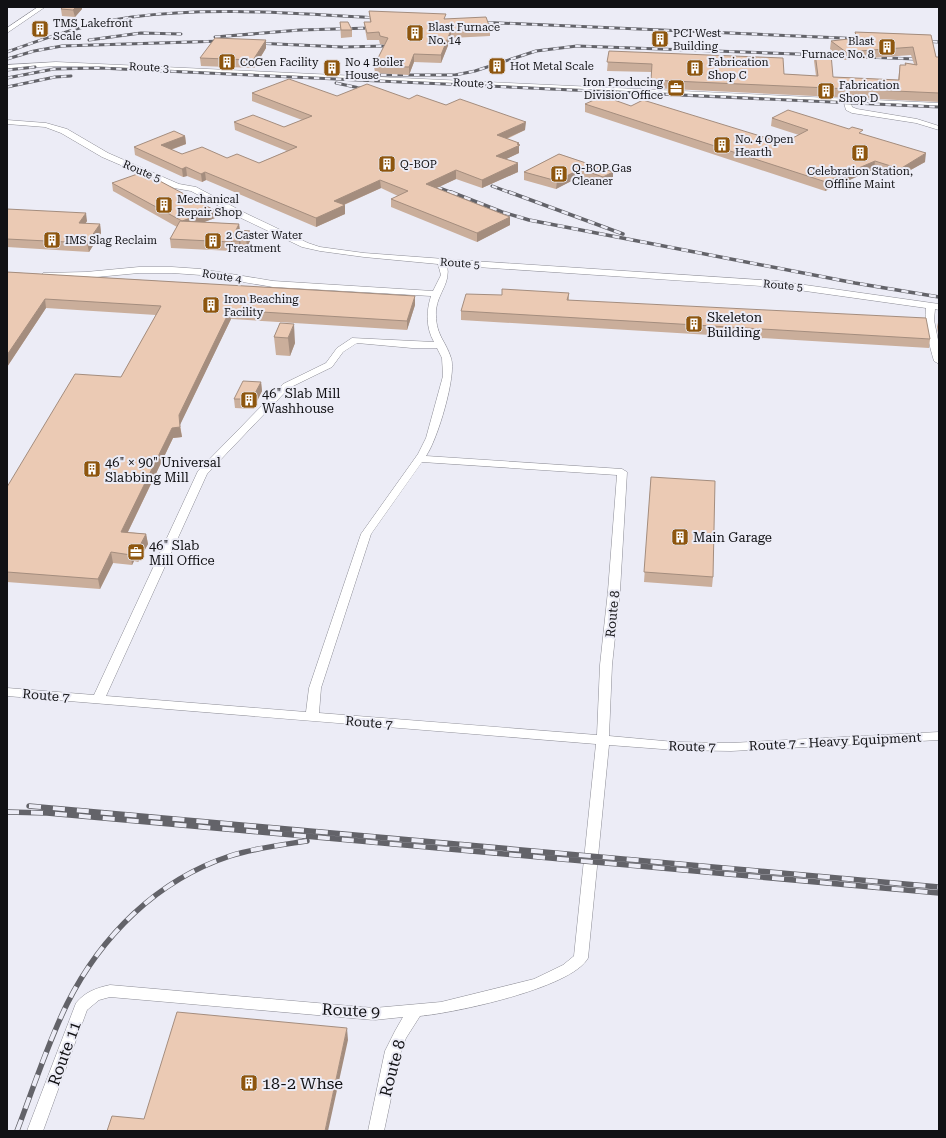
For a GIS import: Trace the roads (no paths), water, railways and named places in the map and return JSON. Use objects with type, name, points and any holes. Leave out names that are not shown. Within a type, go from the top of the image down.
[{"type":"street","points":[[7,31],[42,7]]},
{"type":"street","name":"Route 3","points":[[7,67],[56,64],[103,65],[939,105]]},
{"type":"street","points":[[847,100],[849,108],[855,111],[916,121],[939,128]]},
{"type":"street","name":"Route 5","points":[[7,122],[46,125],[64,131],[105,155],[177,186],[193,189],[244,216],[305,244],[340,252],[442,262],[784,284],[935,307]]},
{"type":"street","points":[[312,717],[315,688],[366,534],[419,459],[431,438],[448,376],[447,358],[435,336],[432,323],[432,309],[445,275],[442,262]]},
{"type":"street","name":"Route 4","points":[[39,275],[86,275],[139,270],[172,270],[201,272],[273,284],[437,294]]},
{"type":"street","points":[[935,307],[930,314],[930,322],[939,361]]},
{"type":"street","points":[[98,700],[202,473],[281,391],[286,386],[308,374],[329,366],[340,350],[355,340],[412,345],[441,345]]},
{"type":"street","name":"Route 8","points":[[419,459],[622,472],[614,591],[606,665],[603,741],[581,958]]},
{"type":"street","name":"Route 7","points":[[7,692],[603,741],[674,746],[731,747]]},
{"type":"street","name":"Route 7 - Heavy Equipment","points":[[731,747],[939,736]]},
{"type":"street","name":"Route 9","points":[[110,991],[374,1014],[441,1008],[537,984],[568,969],[581,958]]},
{"type":"street","name":"Route 11","points":[[35,1131],[81,1007],[91,996],[110,991]]},
{"type":"street","name":"Route 8","points":[[376,1131],[393,1051],[400,1035],[416,1010]]},
{"type":"railway","points":[[7,52],[53,36],[100,23],[132,17],[163,14],[225,11],[380,18]]},
{"type":"railway","points":[[477,22],[865,39]]},
{"type":"railway","points":[[215,37],[300,30],[371,28]]},
{"type":"railway","points":[[89,40],[141,33],[181,34]]},
{"type":"railway","points":[[7,59],[34,51],[62,46],[223,41]]},
{"type":"railway","points":[[921,41],[939,42]]},
{"type":"railway","points":[[255,43],[343,47],[385,46]]},
{"type":"railway","points":[[359,75],[455,75],[475,71],[536,51],[577,46],[851,56]]},
{"type":"railway","points":[[865,57],[939,60]]},
{"type":"railway","points":[[7,70],[35,67]]},
{"type":"railway","points":[[7,78],[54,69],[99,68],[939,107]]},
{"type":"railway","points":[[7,87],[55,77],[71,76]]},
{"type":"railway","points":[[336,83],[369,90]]},
{"type":"railway","points":[[492,186],[511,193]]},
{"type":"railway","points":[[437,187],[453,193]]},
{"type":"railway","points":[[451,192],[502,212],[529,220],[855,283],[939,297]]},
{"type":"railway","points":[[509,192],[623,234]]},
{"type":"railway","points":[[29,806],[939,887]]},
{"type":"railway","points":[[7,812],[47,813],[939,893]]},
{"type":"railway","points":[[17,1131],[47,1051],[67,1004],[81,979],[114,934],[155,895],[203,866],[249,851],[307,841]]},
{"type":"place","name":"TMS Lakefront Scale","points":[[40,29]]},
{"type":"place","name":"Blast Furnace No. 14","points":[[415,33]]},
{"type":"place","name":"PCI West Building","points":[[660,39]]},
{"type":"place","name":"Blast Furnace No. 8","points":[[887,47]]},
{"type":"place","name":"CoGen Facility","points":[[227,62]]},
{"type":"place","name":"Hot Metal Scale","points":[[497,66]]},
{"type":"place","name":"No 4 Boiler House","points":[[332,68]]},
{"type":"place","name":"Fabrication Shop C","points":[[695,68]]},
{"type":"place","name":"Iron Producing Division Office","points":[[676,88]]},
{"type":"place","name":"Fabrication Shop D","points":[[826,91]]},
{"type":"place","name":"No. 4 Open Hearth","points":[[722,145]]},
{"type":"place","name":"Celebration Station, Offline Maint","points":[[860,153]]},
{"type":"place","name":"Q-BOP","points":[[387,164]]},
{"type":"place","name":"Q-BOP Gas Cleaner","points":[[559,174]]},
{"type":"place","name":"Mechanical Repair Shop","points":[[164,205]]},
{"type":"place","name":"IMS Slag Reclaim","points":[[52,240]]},
{"type":"place","name":"2 Caster Water Treatment","points":[[213,241]]},
{"type":"place","name":"Iron Beaching Facility","points":[[211,305]]},
{"type":"place","name":"Skeleton Building","points":[[694,324]]},
{"type":"place","name":"46\" Slab Mill Washhouse","points":[[249,400]]},
{"type":"place","name":"46\" × 90\" Universal Slabbing Mill","points":[[92,469]]},
{"type":"place","name":"Main Garage","points":[[680,537]]},
{"type":"place","name":"46\" Slab Mill Office","points":[[136,552]]},
{"type":"place","name":"18-2 Whse","points":[[249,1083]]}]
